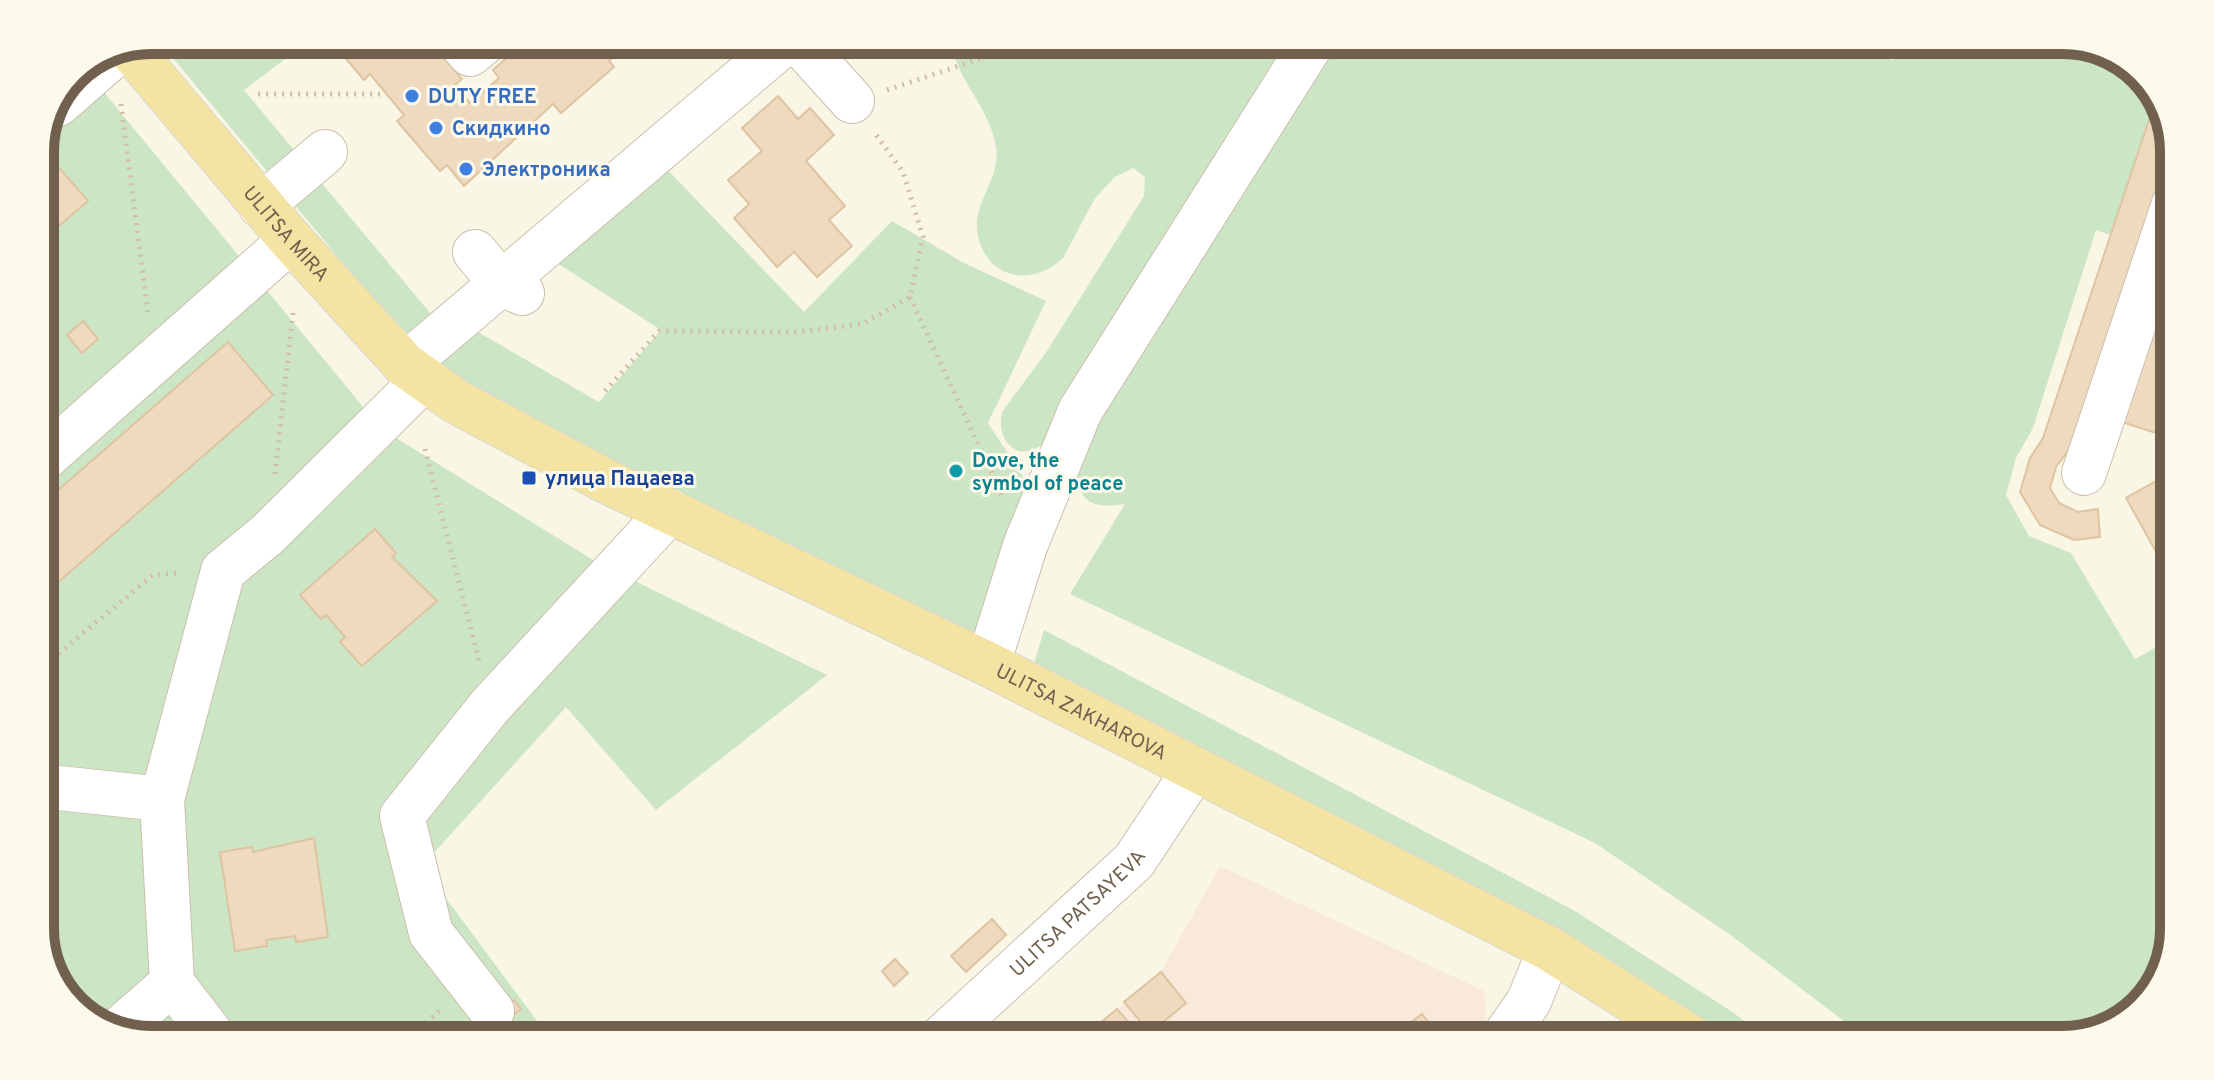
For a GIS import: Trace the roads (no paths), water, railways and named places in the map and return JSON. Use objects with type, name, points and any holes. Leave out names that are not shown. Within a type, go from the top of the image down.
[{"type":"main road","name":"ULITSA MIRA","points":[[136,56],[291,240],[428,382]]},
{"type":"main road","name":"ULITSA ZAKHAROVA","points":[[428,382],[670,511],[988,664],[1550,949],[1673,1026]]},
{"type":"street","points":[[205,1026],[172,983],[162,799],[223,571],[268,534],[428,382],[500,276],[771,54]]},
{"type":"street","points":[[810,54],[852,101]]},
{"type":"street","points":[[988,664],[1025,546],[1080,411],[1305,54]]},
{"type":"street","points":[[261,206],[325,152]]},
{"type":"street","points":[[54,450],[291,240]]},
{"type":"street","points":[[2084,473],[2160,246]]},
{"type":"street","points":[[492,1011],[431,933],[402,816],[490,706],[670,511]]},
{"type":"street","name":"ULITSA PATSAYEVA","points":[[953,1013],[1134,861],[1195,769]]},
{"type":"street","points":[[54,787],[162,799]]},
{"type":"street","points":[[1512,1026],[1529,1001],[1550,949]]},
{"type":"street","points":[[127,1023],[172,983]]},
{"type":"place","name":"DUTY FREE","points":[[412,96]]},
{"type":"place","name":"Скидкино","points":[[436,128]]},
{"type":"place","name":"Электроника","points":[[466,169]]},
{"type":"place","name":"Dove, the symbol of peace","points":[[956,471]]},
{"type":"place","name":"улица Пацаева","points":[[529,478]]}]
